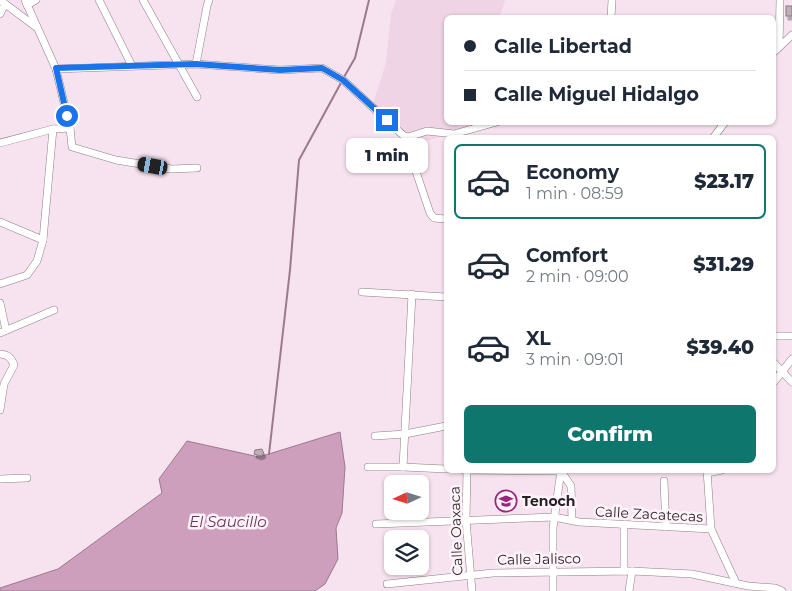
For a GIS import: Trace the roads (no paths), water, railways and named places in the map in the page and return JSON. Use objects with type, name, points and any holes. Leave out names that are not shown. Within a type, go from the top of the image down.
[{"type":"street","points":[[36,0],[26,2],[56,68],[70,128],[72,147],[116,160],[172,169],[197,168]]},
{"type":"street","points":[[99,0],[132,66]]},
{"type":"street","points":[[143,0],[197,97]]},
{"type":"street","points":[[196,64],[206,6],[209,0]]},
{"type":"street","points":[[611,15],[612,0]]},
{"type":"street","points":[[776,49],[780,0]]},
{"type":"street","points":[[0,14],[3,2],[38,28]]},
{"type":"street","points":[[776,49],[792,35]]},
{"type":"street","points":[[56,68],[196,64],[280,70],[322,68],[343,80],[404,136],[430,213],[434,218],[444,219]]},
{"type":"street","points":[[404,136],[408,137],[427,131],[454,134],[486,125]]},
{"type":"street","points":[[0,143],[53,129],[70,128]]},
{"type":"street","points":[[0,284],[28,274],[37,260],[43,240],[53,129]]},
{"type":"street","points":[[0,222],[43,240]]},
{"type":"street","points":[[362,292],[444,297]]},
{"type":"street","points":[[403,467],[412,294]]},
{"type":"street","points":[[0,303],[3,332],[54,310]]},
{"type":"street","points":[[776,336],[792,336]]},
{"type":"street","points":[[0,354],[11,358],[14,365],[4,384],[0,410]]},
{"type":"street","points":[[776,380],[792,359]]},
{"type":"street","points":[[776,365],[792,382]]},
{"type":"street","points":[[374,436],[405,434],[444,426]]},
{"type":"street","points":[[368,467],[444,469]]},
{"type":"street","name":"Calle Oaxaca","points":[[466,473],[466,520],[469,574],[472,591]]},
{"type":"street","points":[[553,591],[554,517],[561,473]]},
{"type":"street","points":[[562,473],[570,486],[572,520]]},
{"type":"street","points":[[707,473],[711,529],[736,583]]},
{"type":"street","points":[[0,479],[27,478]]},
{"type":"street","points":[[664,481],[666,528]]},
{"type":"street","name":"Calle Zacatecas","points":[[376,524],[554,517],[579,522],[624,526],[711,529]]},
{"type":"street","points":[[624,526],[629,591]]},
{"type":"street","name":"Calle Jalisco","points":[[387,584],[469,574],[628,571],[692,574],[748,586],[775,588],[782,591]]},
{"type":"water","name":"El Saucillo","points":[[340,432],[345,467],[342,513],[336,528],[338,559],[325,584],[315,591],[0,591],[0,588],[58,569],[162,493],[159,479],[187,441],[259,457]]},
{"type":"waterway","name":"El Saucillo","points":[[344,77],[355,58],[369,0]]},
{"type":"waterway","name":"El Saucillo","points":[[269,454],[290,270],[299,160],[342,81]]},
{"type":"place","name":"Tenoch","points":[[506,501]]}]
